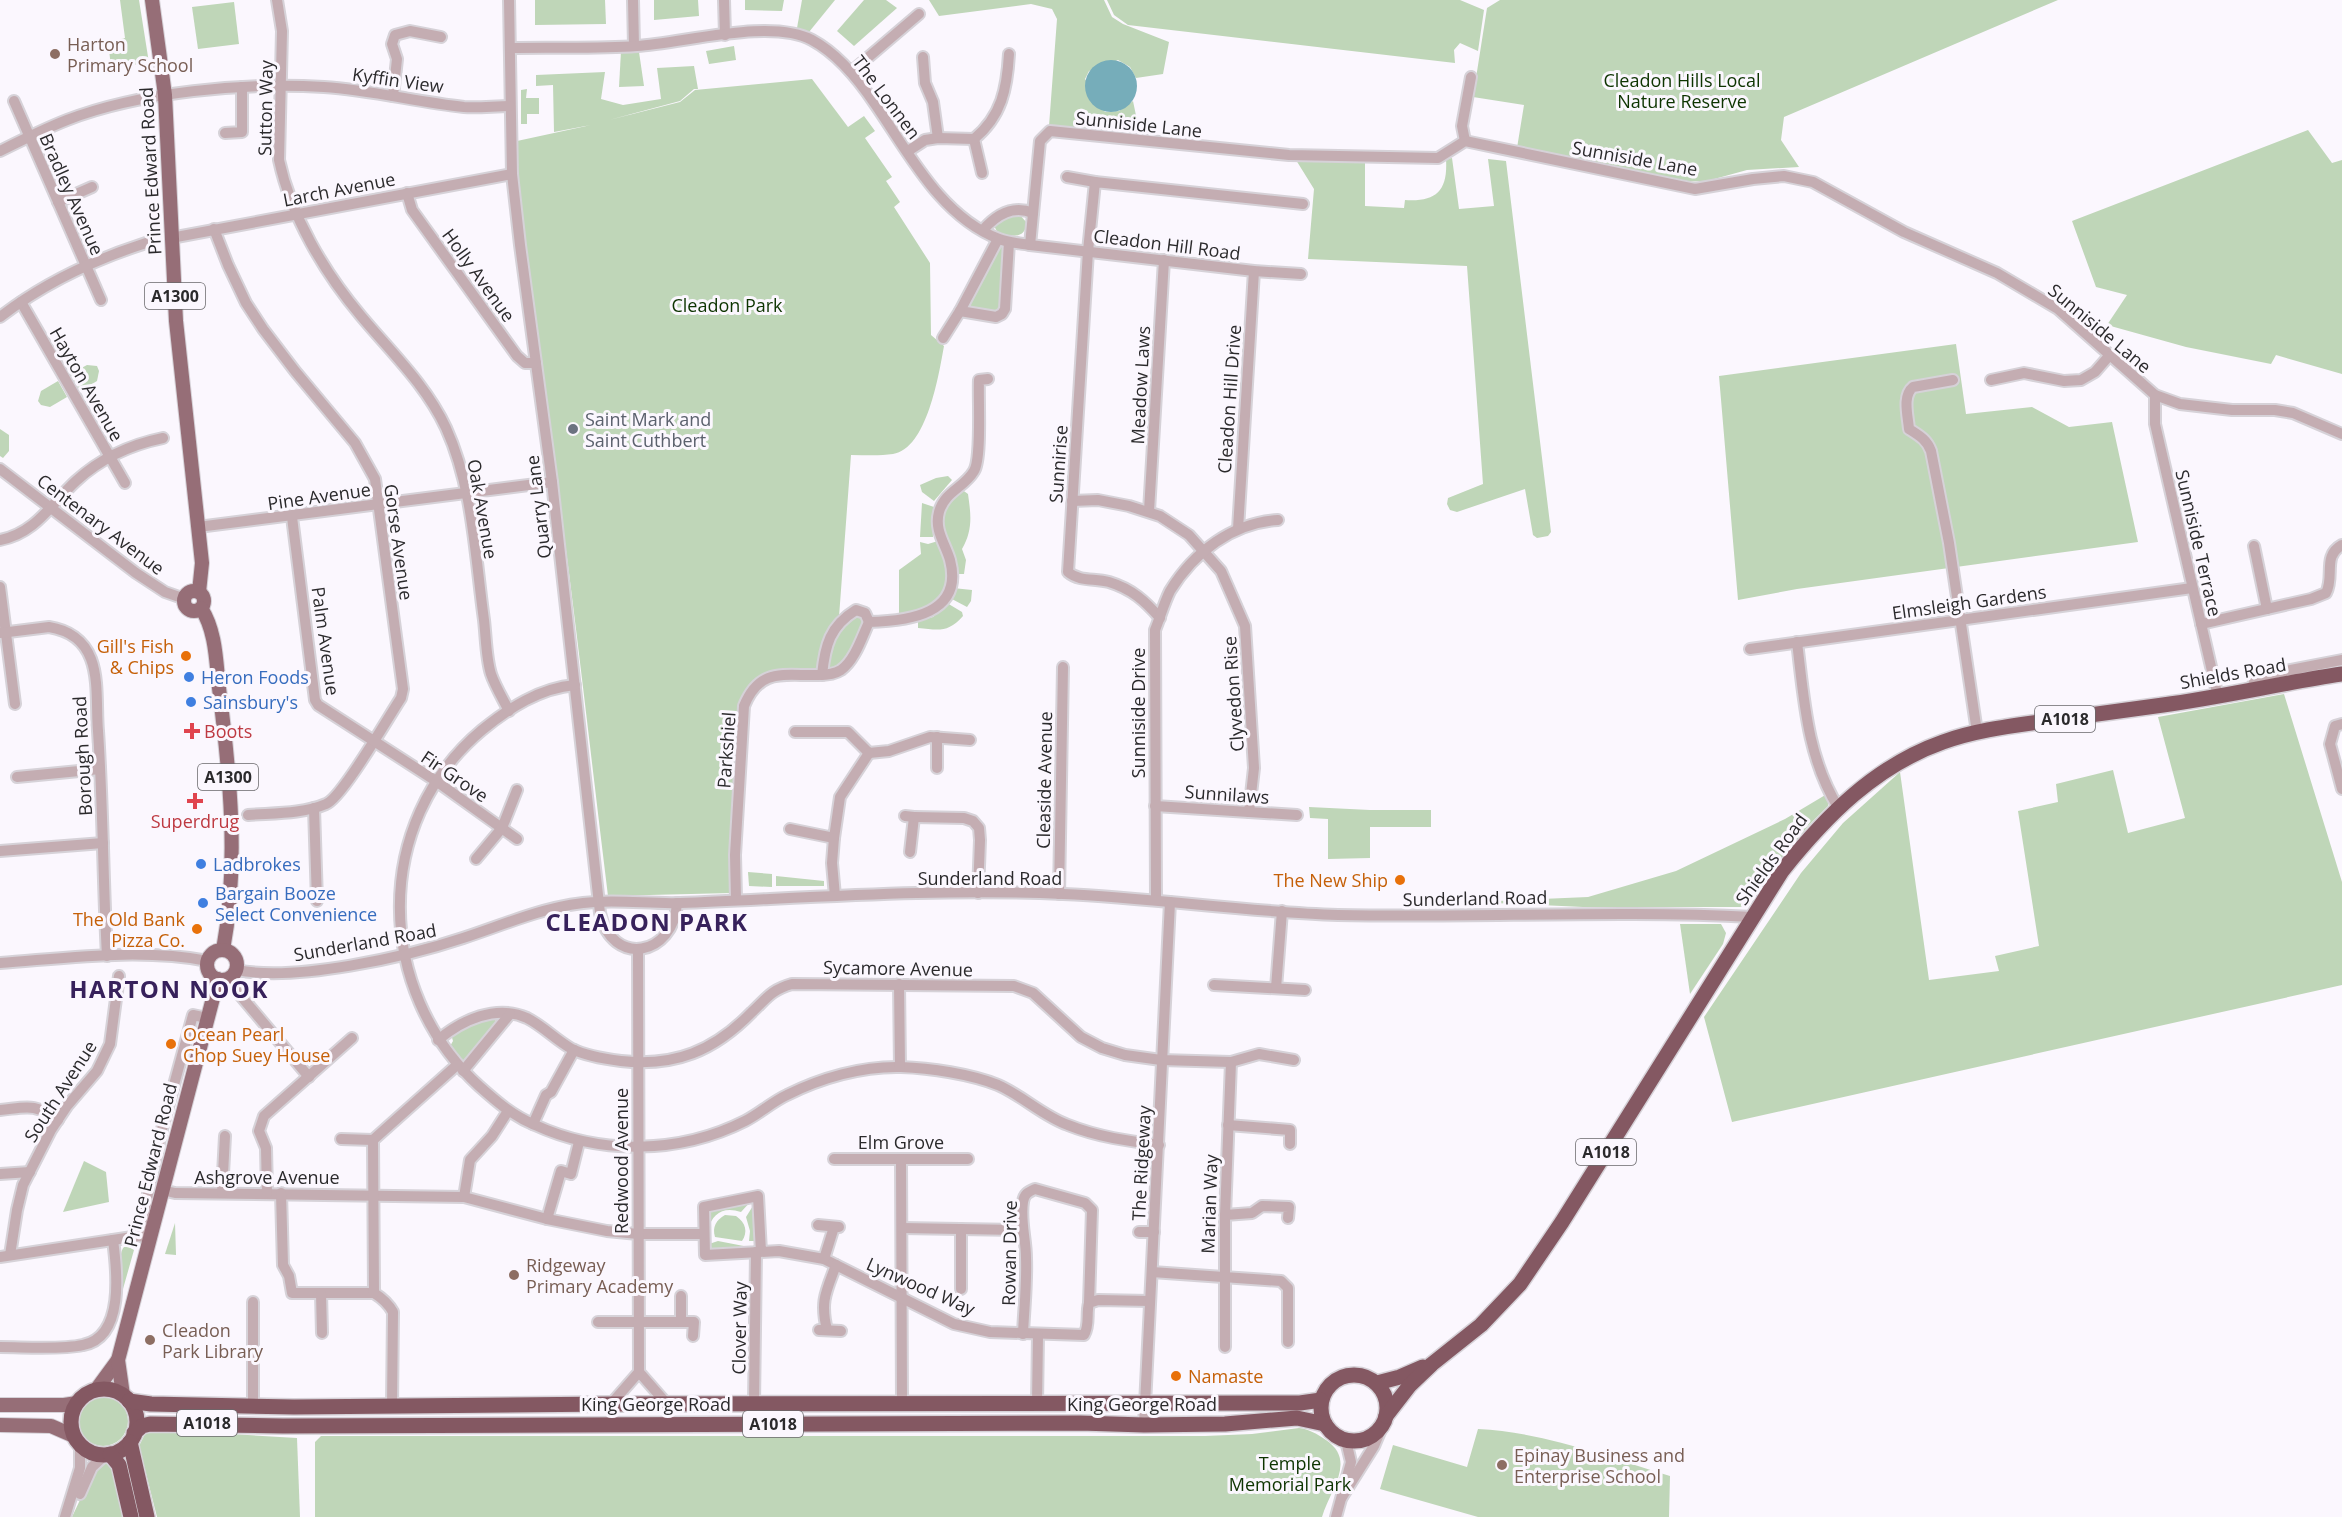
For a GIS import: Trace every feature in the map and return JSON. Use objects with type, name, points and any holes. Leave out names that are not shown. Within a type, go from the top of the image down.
[{"type":"highway","name":"Shields Road","points":[[1384,1421],[1410,1385],[1432,1364],[1481,1325],[1520,1284],[1562,1222],[1782,871],[1815,830],[1864,786],[1906,760],[1942,742],[1977,732],[2218,698],[2342,674]]},
{"type":"highway","name":"Shields Road","points":[[1377,1383],[1400,1377],[1432,1364]]},
{"type":"highway","points":[[1324,1424],[1320,1408],[1326,1389],[1334,1381],[1344,1376],[1356,1374],[1377,1383],[1386,1398],[1384,1421]]},
{"type":"highway","points":[[132,1438],[124,1448],[107,1454],[96,1454],[77,1440],[71,1425],[72,1413],[77,1403],[88,1393],[96,1390],[110,1390],[126,1398],[136,1416],[132,1438],[147,1517]]},
{"type":"highway","name":"King George Road","points":[[126,1398],[151,1404],[253,1407],[1300,1403],[1321,1400]]},
{"type":"highway","points":[[610,1424],[611,1404]]},
{"type":"highway","points":[[667,1404],[667,1424]]},
{"type":"highway","points":[[902,1405],[902,1424]]},
{"type":"highway","points":[[372,1407],[372,1424]]},
{"type":"highway","name":"King George Road","points":[[132,1438],[142,1426],[150,1424],[283,1426],[372,1424],[1144,1425],[1225,1424],[1297,1418],[1324,1424]]},
{"type":"highway","name":"A1018","points":[[1324,1424],[1330,1432],[1346,1441],[1366,1439],[1384,1421]]},
{"type":"highway","points":[[107,1454],[119,1465],[131,1517]]},
{"type":"main road","name":"Prince Edward Road","points":[[152,0],[165,95],[176,321],[202,563],[200,592]]},
{"type":"main road","points":[[191,591],[200,592],[204,600],[201,608],[195,610],[189,609],[185,604],[185,599],[191,591]]},
{"type":"main road","name":"A1300","points":[[201,608],[212,628],[225,735],[230,806],[231,899],[223,950]]},
{"type":"main road","points":[[223,950],[234,956],[237,970],[230,978],[218,979],[208,970],[208,961],[214,953],[223,950]]},
{"type":"main road","name":"Prince Edward Road","points":[[126,1398],[118,1360],[144,1237],[162,1190],[218,979]]},
{"type":"main road","name":"Prince Edward Road","points":[[96,1390],[118,1360]]},
{"type":"main road","points":[[0,1405],[77,1403]]},
{"type":"main road","points":[[0,1425],[51,1426],[77,1440]]},
{"type":"street","name":"Sutton Way","points":[[277,0],[282,31],[279,160],[282,174],[298,214]]},
{"type":"street","name":"Quarry Lane","points":[[509,0],[512,174],[552,482],[600,913],[605,932],[620,945],[638,949]]},
{"type":"street","points":[[633,0],[634,46]]},
{"type":"street","points":[[724,0],[725,35]]},
{"type":"street","points":[[851,72],[919,14]]},
{"type":"street","points":[[393,96],[397,59],[392,44],[395,35],[410,31],[441,37]]},
{"type":"street","name":"The Lonnen","points":[[510,48],[634,46],[762,31],[789,33],[811,39],[851,72],[940,197],[957,213],[1003,240],[1030,245]]},
{"type":"street","points":[[908,151],[925,140],[974,139],[987,128],[1000,108],[1007,85],[1009,54]]},
{"type":"street","points":[[923,57],[925,83],[933,102],[938,138]]},
{"type":"street","points":[[1465,141],[1462,126],[1471,77]]},
{"type":"street","name":"Kyffin View","points":[[0,151],[82,115],[129,102],[165,95],[242,87],[281,85],[326,87],[466,107],[510,106]]},
{"type":"street","points":[[225,133],[242,132],[242,87]]},
{"type":"street","name":"Bradley Avenue","points":[[14,101],[101,300]]},
{"type":"street","name":"Sunniside Lane","points":[[1030,245],[1040,141],[1050,131],[1289,155],[1438,158],[1465,141],[1695,189],[1753,179],[1784,177],[1813,182],[1904,232],[2020,286],[2058,309],[2155,395],[2180,404],[2232,410],[2275,410],[2293,413],[2342,434]]},
{"type":"street","points":[[974,139],[982,173]]},
{"type":"street","name":"Larch Avenue","points":[[171,238],[512,174]]},
{"type":"street","points":[[1067,177],[1303,204]]},
{"type":"street","name":"Sunnirise","points":[[1095,182],[1088,251],[1068,572],[1077,579],[1107,582],[1128,589],[1143,599],[1160,618]]},
{"type":"street","points":[[58,202],[92,187]]},
{"type":"street","name":"Holly Avenue","points":[[407,193],[412,210],[517,356],[525,363],[536,363]]},
{"type":"street","points":[[983,230],[998,216],[1009,210],[1026,210],[1034,213]]},
{"type":"street","name":"Oak Avenue","points":[[298,214],[313,246],[339,288],[406,367],[432,402],[446,429],[467,493],[491,674],[509,711]]},
{"type":"street","name":"Gorse Avenue","points":[[214,229],[246,303],[294,371],[338,421],[364,458],[375,479],[403,689],[401,698],[336,798],[325,805],[314,808],[245,816]]},
{"type":"street","points":[[960,311],[996,317],[1002,314],[1005,309],[1003,240]]},
{"type":"street","points":[[943,338],[1003,240]]},
{"type":"street","points":[[0,317],[53,282],[86,265],[146,243]]},
{"type":"street","name":"Cleadon Hill Road","points":[[1030,245],[1254,271],[1301,274]]},
{"type":"street","name":"Meadow Laws","points":[[1149,512],[1164,260]]},
{"type":"street","name":"Cleadon Hill Drive","points":[[1238,530],[1254,271]]},
{"type":"street","name":"Hayton Avenue","points":[[21,302],[125,483]]},
{"type":"street","points":[[1991,380],[2024,373],[2064,381],[2080,380],[2095,372],[2109,356]]},
{"type":"street","points":[[822,675],[824,655],[831,635],[841,620],[856,610],[866,613],[869,622],[898,621],[918,617],[934,610],[946,599],[953,578],[949,557],[938,530],[938,514],[948,494],[976,470],[978,380],[988,379]]},
{"type":"street","points":[[1953,380],[1922,384],[1908,391],[1906,396],[1910,429],[1928,443],[1931,451],[1949,543],[1977,732]]},
{"type":"street","name":"Sunniside Terrace","points":[[2155,395],[2155,424],[2218,698]]},
{"type":"street","points":[[0,540],[30,528],[78,480],[110,456],[134,446],[167,437]]},
{"type":"street","name":"Centenary Avenue","points":[[0,469],[136,573],[165,592],[185,599]]},
{"type":"street","name":"Pine Avenue","points":[[198,527],[552,482]]},
{"type":"street","name":"Clyvedon Rise","points":[[1072,501],[1098,500],[1160,516],[1189,535],[1221,571],[1245,626],[1254,768],[1249,812]]},
{"type":"street","name":"Palm Avenue","points":[[292,516],[315,700],[322,710],[373,742]]},
{"type":"street","name":"Sunniside Drive","points":[[1156,900],[1155,630],[1169,593],[1194,558],[1238,530],[1257,521],[1278,520]]},
{"type":"street","points":[[2201,624],[2326,594],[2329,587],[2329,558],[2342,544]]},
{"type":"street","points":[[2254,546],[2267,609]]},
{"type":"street","points":[[0,587],[3,633],[15,704]]},
{"type":"street","name":"Elmsleigh Gardens","points":[[1750,649],[2192,588]]},
{"type":"street","name":"Parkshiel","points":[[736,899],[735,855],[744,706],[750,693],[761,681],[776,675],[822,675],[840,671],[851,659],[869,622]]},
{"type":"street","name":"Borough Road","points":[[3,633],[56,628],[75,637],[85,647],[93,668],[100,769],[107,956]]},
{"type":"street","points":[[1797,642],[1812,747],[1824,781],[1839,807]]},
{"type":"street","points":[[2252,690],[2255,677],[2342,660]]},
{"type":"street","name":"Cleaside Avenue","points":[[1059,894],[1062,667]]},
{"type":"street","points":[[575,684],[545,691],[509,711],[475,736],[454,757],[436,781],[415,823],[403,867],[399,930],[412,984],[423,1013],[438,1040],[460,1068],[508,1111],[532,1124],[579,1142],[670,1146],[711,1135],[744,1122],[787,1095],[826,1079],[859,1070],[900,1067],[951,1073],[998,1085],[1065,1124],[1095,1134],[1159,1145]]},
{"type":"street","points":[[2342,724],[2335,726],[2330,744],[2342,789]]},
{"type":"street","points":[[795,732],[848,732],[869,753]]},
{"type":"street","points":[[869,753],[889,751],[930,737],[970,740]]},
{"type":"street","points":[[937,737],[937,768]]},
{"type":"street","name":"Fir Grove","points":[[373,742],[436,781],[517,839]]},
{"type":"street","points":[[835,896],[832,864],[840,797],[869,753]]},
{"type":"street","points":[[17,777],[100,769]]},
{"type":"street","points":[[476,859],[502,828],[517,790]]},
{"type":"street","name":"Sunnilaws","points":[[1155,806],[1297,815]]},
{"type":"street","points":[[314,808],[317,901]]},
{"type":"street","points":[[910,852],[910,816],[963,818],[973,821],[979,828],[980,840],[978,893]]},
{"type":"street","points":[[790,830],[834,838]]},
{"type":"street","points":[[0,851],[103,843]]},
{"type":"street","name":"Sunderland Road","points":[[237,970],[277,974],[337,967],[438,946],[540,912],[599,901],[677,903],[835,896],[1059,894],[1282,911],[1382,916],[1544,913],[1753,917]]},
{"type":"street","name":"The Ridgeway","points":[[1144,1425],[1170,902]]},
{"type":"street","points":[[638,949],[649,948],[663,939],[672,925],[677,903]]},
{"type":"street","points":[[1276,988],[1282,911]]},
{"type":"street","name":"Redwood Avenue","points":[[638,949],[639,1372]]},
{"type":"street","points":[[0,963],[107,956],[173,956],[208,961]]},
{"type":"street","name":"South Avenue","points":[[5,1256],[20,1196],[30,1172],[58,1120],[96,1071],[110,1044],[118,976]]},
{"type":"street","name":"Sycamore Avenue","points":[[510,1014],[534,1022],[574,1050],[602,1058],[637,1062],[674,1060],[713,1044],[753,1012],[765,997],[778,988],[792,984],[1014,986],[1033,993],[1080,1037],[1102,1048],[1125,1055],[1161,1060],[1231,1062],[1259,1054],[1294,1060]]},
{"type":"street","points":[[899,984],[900,1067]]},
{"type":"street","points":[[1214,985],[1305,990]]},
{"type":"street","points":[[235,990],[309,1077]]},
{"type":"street","points":[[438,1040],[460,1025],[478,1017],[492,1013],[510,1014]]},
{"type":"street","points":[[341,1139],[373,1140],[460,1068],[510,1014]]},
{"type":"street","points":[[5,1256],[144,1237],[162,1129],[194,1015],[207,1018]]},
{"type":"street","points":[[267,1193],[266,1148],[259,1131],[264,1116],[352,1038]]},
{"type":"street","points":[[532,1124],[546,1095],[551,1092],[574,1050]]},
{"type":"street","name":"Marian Way","points":[[1225,1347],[1225,1215],[1231,1062]]},
{"type":"street","points":[[0,1110],[37,1107],[58,1120]]},
{"type":"street","points":[[464,1197],[470,1160],[492,1136],[508,1111]]},
{"type":"street","points":[[1228,1125],[1290,1130],[1290,1144]]},
{"type":"street","points":[[162,1129],[177,1133]]},
{"type":"street","points":[[222,1193],[225,1136]]},
{"type":"street","points":[[373,1140],[374,1293]]},
{"type":"street","points":[[547,1219],[561,1171],[572,1174],[579,1142]]},
{"type":"street","name":"Elm Grove","points":[[834,1159],[968,1159]]},
{"type":"street","points":[[901,1159],[902,1405]]},
{"type":"street","points":[[0,1174],[30,1172]]},
{"type":"street","name":"Rowan Drive","points":[[1023,1334],[1027,1276],[1023,1199],[1027,1192],[1035,1189],[1085,1203],[1092,1210],[1089,1303]]},
{"type":"street","name":"Ashgrove Avenue","points":[[162,1190],[175,1193],[372,1194]]},
{"type":"street","points":[[281,1193],[283,1264],[289,1276],[291,1293],[374,1293],[383,1298],[393,1312],[393,1406]]},
{"type":"street","points":[[372,1194],[464,1197],[547,1219],[607,1231],[638,1234],[704,1234],[704,1207],[758,1196],[758,1252]]},
{"type":"street","points":[[1225,1215],[1252,1213],[1262,1206],[1281,1206],[1289,1207],[1288,1218]]},
{"type":"street","points":[[818,1226],[837,1227],[824,1259]]},
{"type":"street","points":[[902,1228],[1023,1230]]},
{"type":"street","points":[[961,1229],[961,1289]]},
{"type":"street","points":[[1139,1232],[1154,1233]]},
{"type":"street","name":"Lynwood Way","points":[[704,1234],[705,1255],[779,1251],[824,1259],[954,1324],[990,1332],[1084,1335],[1088,1329],[1089,1303]]},
{"type":"street","points":[[0,1347],[83,1345],[102,1334],[110,1321],[117,1294],[118,1277],[113,1240]]},
{"type":"street","name":"Clover Way","points":[[754,1404],[758,1252]]},
{"type":"street","points":[[836,1265],[825,1295],[822,1310],[823,1330],[841,1331]]},
{"type":"street","points":[[1152,1272],[1281,1281],[1288,1288],[1288,1342]]},
{"type":"street","points":[[321,1293],[322,1334]]},
{"type":"street","points":[[681,1296],[681,1322]]},
{"type":"street","points":[[1089,1303],[1098,1300],[1150,1301]]},
{"type":"street","points":[[253,1302],[253,1407]]},
{"type":"street","points":[[598,1322],[694,1322],[693,1336]]},
{"type":"street","points":[[1037,1404],[1038,1335]]},
{"type":"street","points":[[611,1404],[639,1372],[667,1404]]},
{"type":"street","points":[[1342,1497],[1374,1446],[1384,1421]]},
{"type":"street","points":[[66,1517],[80,1468],[77,1440]]},
{"type":"street","points":[[1336,1517],[1351,1462],[1346,1441]]},
{"type":"street","points":[[66,1517],[92,1467],[107,1454]]},
{"type":"green space","points":[[120,0],[139,0],[149,63],[111,67],[108,41],[125,38]]},
{"type":"green space","points":[[535,0],[605,0],[606,24],[535,25]]},
{"type":"green space","points":[[654,0],[698,0],[699,16],[654,20]]},
{"type":"green space","points":[[745,0],[784,0],[782,11],[745,10]]},
{"type":"green space","points":[[802,0],[835,0],[809,32],[797,28]]},
{"type":"green space","points":[[864,0],[886,0],[897,8],[854,46],[837,31]]},
{"type":"green space","points":[[929,0],[1104,0],[1112,17],[1123,24],[1169,42],[1163,74],[1136,78],[1130,67],[1118,60],[1089,71],[1085,79],[1105,112],[1119,111],[1133,101],[1139,130],[1049,126],[1057,19],[1052,9],[1031,4],[939,16]]},
{"type":"green space","points":[[1107,0],[1460,0],[1484,10],[1478,51],[1460,43],[1454,50],[1455,63],[1128,25],[1114,15]]},
{"type":"green space","name":"Cleadon Hills Local Nature Reserve","points":[[1500,0],[2058,0],[1784,117],[1781,140],[1799,167],[1747,170],[1707,181],[1675,182],[1517,148],[1524,105],[1473,97],[1487,8]]},
{"type":"green space","points":[[234,2],[239,44],[198,49],[192,7]]},
{"type":"green space","points":[[734,46],[736,60],[709,64],[706,51]]},
{"type":"green space","points":[[621,51],[639,52],[644,86],[619,87]]},
{"type":"green space","name":"Cleadon Park","points":[[694,66],[698,89],[694,89],[680,101],[609,120],[680,102],[695,90],[812,79],[848,127],[864,116],[875,131],[865,138],[892,177],[886,181],[900,202],[894,207],[930,263],[931,335],[944,346],[935,391],[923,425],[915,439],[905,449],[893,454],[851,455],[839,617],[828,633],[819,671],[792,670],[747,692],[732,893],[608,896],[564,534],[525,269],[517,141],[591,125],[554,132],[553,85],[536,86],[536,75],[605,72],[601,99],[623,105],[661,99],[657,68]]},
{"type":"green space","points":[[527,89],[526,98],[539,98],[539,114],[527,114],[527,124],[521,124],[521,90]]},
{"type":"green space","points":[[2308,130],[2332,163],[2342,160],[2342,374],[2276,355],[2271,364],[2186,347],[2107,325],[2127,295],[2096,287],[2072,221]]},
{"type":"green space","points":[[1452,158],[1459,209],[1494,206],[1488,159],[1506,161],[1551,532],[1548,536],[1537,538],[1533,535],[1525,489],[1457,512],[1450,510],[1447,504],[1448,498],[1483,484],[1467,266],[1308,259],[1314,189],[1296,160],[1365,161],[1365,206],[1404,208],[1405,200],[1425,199],[1438,192],[1445,179],[1446,159]]},
{"type":"green space","points":[[1019,214],[1027,223],[1023,232],[1017,235],[998,233],[994,226],[1005,218]]},
{"type":"green space","points":[[998,244],[1004,248],[999,311],[973,308],[968,303]]},
{"type":"green space","points":[[1956,344],[1966,414],[2032,407],[2069,427],[2112,422],[2138,542],[1797,589],[1738,600],[1719,376]]},
{"type":"green space","points":[[87,365],[97,366],[99,371],[97,381],[80,391],[70,374]]},
{"type":"green space","points":[[58,381],[67,397],[50,407],[41,405],[38,401],[41,391]]},
{"type":"green space","points":[[0,429],[9,435],[9,451],[3,458],[0,456]]},
{"type":"green space","points":[[948,476],[952,480],[934,501],[922,492],[920,485]]},
{"type":"green space","points":[[961,489],[968,494],[970,522],[962,549],[966,560],[964,574],[956,574],[941,523],[943,509]]},
{"type":"green space","points":[[922,503],[934,507],[933,537],[920,537]]},
{"type":"green space","points":[[938,541],[946,570],[944,592],[929,606],[899,614],[899,570],[921,554],[920,542],[928,544]]},
{"type":"green space","points":[[953,588],[972,590],[971,601],[967,607],[950,598]]},
{"type":"green space","points":[[947,603],[962,612],[963,616],[958,621],[943,629],[918,628],[918,621],[933,617]]},
{"type":"green space","points":[[855,613],[866,621],[849,657],[838,668],[825,670],[833,637]]},
{"type":"green space","points":[[2284,694],[2342,882],[2342,985],[1732,1122],[1704,1017],[1801,873],[1843,823],[1900,772],[1929,980],[1999,971],[1995,956],[2039,946],[2018,811],[2058,802],[2056,784],[2113,770],[2128,833],[2185,818],[2158,717]]},
{"type":"green space","points":[[1827,794],[1828,806],[1808,826],[1747,905],[1740,907],[1583,907],[1474,902],[1588,897],[1676,871],[1785,819]]},
{"type":"green space","points":[[1309,807],[1431,810],[1431,827],[1370,827],[1370,858],[1328,859],[1328,819],[1310,818]]},
{"type":"green space","points":[[748,872],[772,874],[772,887],[749,886]]},
{"type":"green space","points":[[776,876],[824,881],[824,886],[776,886]]},
{"type":"green space","points":[[1680,924],[1721,924],[1726,933],[1723,944],[1690,994]]},
{"type":"green space","points":[[495,1016],[496,1023],[462,1066],[449,1048],[453,1041],[451,1034],[461,1027]]},
{"type":"green space","points":[[84,1161],[106,1172],[109,1202],[63,1212]]},
{"type":"green space","points":[[752,1200],[741,1212],[729,1210],[720,1212],[712,1219],[708,1230],[706,1209]]},
{"type":"green space","points":[[756,1201],[757,1241],[749,1241],[750,1231],[746,1217]]},
{"type":"green space","points":[[725,1215],[736,1216],[744,1225],[742,1241],[715,1237],[716,1224]]},
{"type":"green space","points":[[175,1223],[176,1255],[165,1254]]},
{"type":"green space","points":[[718,1241],[754,1248],[712,1251],[709,1244]]},
{"type":"green space","points":[[124,1247],[134,1250],[121,1296],[120,1262]]},
{"type":"green space","points":[[98,1396],[108,1396],[121,1403],[128,1416],[128,1426],[121,1439],[108,1446],[98,1446],[89,1442],[82,1435],[78,1426],[78,1416],[82,1407],[89,1400]]},
{"type":"green space","name":"Temple Memorial Park","points":[[1299,1428],[1313,1432],[1326,1440],[1335,1448],[1340,1457],[1339,1476],[1322,1517],[315,1517],[315,1442],[321,1436],[1205,1436],[1252,1434]]},
{"type":"green space","name":"Epinay Business and Enterprise School","points":[[1478,1429],[1551,1440],[1670,1476],[1669,1517],[1478,1517],[1380,1489],[1393,1445],[1467,1467]]},
{"type":"green space","points":[[164,1430],[297,1438],[300,1517],[157,1517],[139,1446],[146,1432]]},
{"type":"green space","points":[[102,1463],[108,1463],[111,1467],[123,1517],[72,1517],[94,1470]]},
{"type":"water","points":[[1106,60],[1116,60],[1130,67],[1137,86],[1130,105],[1116,112],[1106,112],[1096,108],[1089,101],[1085,91],[1085,81],[1089,71],[1096,64]]},
{"type":"place","name":"Harton Primary School","points":[[55,54]]},
{"type":"place","name":"Saint Mark and Saint Cuthbert","points":[[573,429]]},
{"type":"place","name":"Gill's Fish & Chips","points":[[186,656]]},
{"type":"place","name":"Heron Foods","points":[[189,677]]},
{"type":"place","name":"Sainsbury's","points":[[191,702]]},
{"type":"place","name":"Boots","points":[[192,731]]},
{"type":"place","name":"Superdrug","points":[[195,801]]},
{"type":"place","name":"Ladbrokes","points":[[201,864]]},
{"type":"place","name":"The New Ship","points":[[1400,880]]},
{"type":"place","name":"Bargain Booze Select Convenience","points":[[203,903]]},
{"type":"place","name":"The Old Bank Pizza Co.","points":[[197,929]]},
{"type":"place","name":"Ocean Pearl Chop Suey House","points":[[171,1044]]},
{"type":"place","name":"Ridgeway Primary Academy","points":[[514,1275]]},
{"type":"place","name":"Cleadon Park Library","points":[[150,1340]]},
{"type":"place","name":"Namaste","points":[[1176,1376]]},
{"type":"place","name":"Epinay Business and Enterprise School","points":[[1502,1465]]},
{"type":"district","name":"CLEADON PARK","points":[[647,921]]},
{"type":"district","name":"HARTON NOOK","points":[[169,988]]}]
